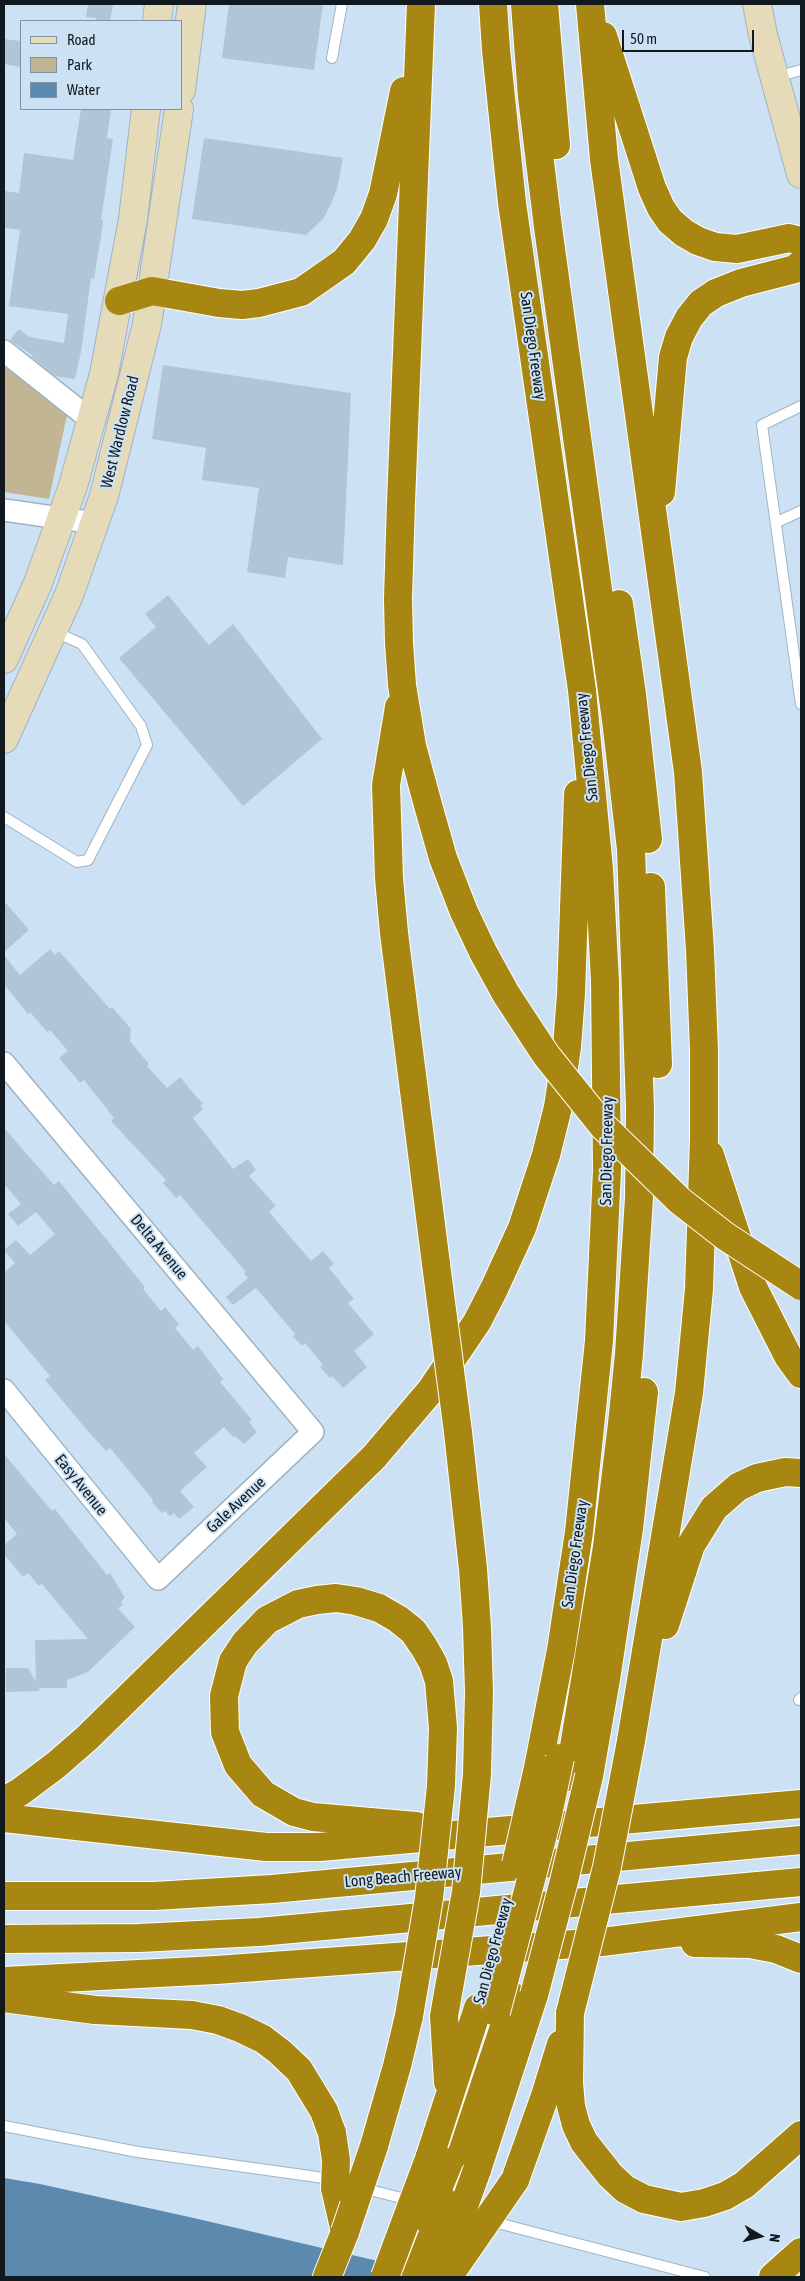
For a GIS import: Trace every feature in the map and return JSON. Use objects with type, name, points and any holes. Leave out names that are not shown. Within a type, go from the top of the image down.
[{"type":"highway","points":[[119,301],[152,291],[219,303],[242,305],[302,292],[344,262],[370,226],[383,194],[421,4]]},
{"type":"highway","points":[[421,4],[398,590],[402,686],[412,746],[443,858],[464,912],[506,994],[546,1055],[603,1126],[680,1201],[724,1236],[801,1286]]},
{"type":"highway","name":"San Diego Freeway","points":[[384,2277],[453,2164],[449,2099],[506,2003],[564,1881],[561,1650],[579,1532],[599,1341],[606,1224],[605,980],[596,832],[582,690],[512,203],[493,4]]},
{"type":"highway","points":[[512,4],[525,144],[578,523],[612,788],[618,860],[629,1107],[619,1349],[595,1550],[564,1770]]},
{"type":"highway","points":[[525,4],[532,97],[547,218],[615,711],[631,850],[640,1108],[639,1198],[629,1354],[622,1424],[607,1547],[564,1770]]},
{"type":"highway","name":"San Diego Freeway","points":[[438,2277],[453,2164],[506,2003],[501,1926],[564,1770],[606,1679],[626,1547],[642,1418],[656,1225],[657,1014],[654,925],[642,776],[554,134],[544,4]]},
{"type":"highway","points":[[592,4],[652,188],[661,208],[670,221],[691,237],[715,247],[737,249],[789,238],[801,242]]},
{"type":"highway","points":[[448,2277],[516,2180],[545,2096],[570,2013],[607,1867],[631,1741],[689,1393],[699,1289],[704,1138],[704,1050],[691,797],[604,159],[592,4]]},
{"type":"highway","points":[[657,541],[673,357],[686,324],[701,303],[716,293],[741,283],[795,269],[801,264]]},
{"type":"highway","points":[[402,686],[386,785],[389,878],[394,933],[458,1432],[473,1569],[477,1627],[479,1692],[477,1774],[466,1892],[444,2016],[449,2099]]},
{"type":"highway","points":[[4,1801],[20,1792],[56,1765],[87,1738],[374,1457],[431,1390],[477,1322],[494,1290],[522,1228],[546,1155],[559,1098],[567,1047],[571,994],[582,690]]},
{"type":"highway","points":[[704,1138],[753,1287],[788,1356],[801,1374]]},
{"type":"highway","points":[[631,1741],[680,1576],[704,1521],[714,1508],[738,1487],[769,1474],[801,1473]]},
{"type":"highway","points":[[327,2277],[345,2232],[374,2146],[409,2016],[429,1898],[441,1786],[443,1728],[439,1681],[433,1663],[413,1632],[398,1618],[379,1608],[356,1601],[336,1598],[298,1604],[266,1620],[245,1643],[233,1660],[224,1696],[225,1732],[238,1765],[263,1794],[294,1812],[333,1820],[492,1832]]},
{"type":"highway","points":[[4,1818],[266,1847],[320,1847],[801,1804]]},
{"type":"highway","name":"Long Beach Freeway","points":[[4,1896],[154,1896],[272,1889],[801,1840]]},
{"type":"highway","points":[[4,1939],[139,1938],[260,1932],[801,1882]]},
{"type":"highway","points":[[4,1982],[216,1970],[602,1942],[801,1918]]},
{"type":"highway","points":[[602,1942],[750,1944],[776,1949],[801,1959]]},
{"type":"highway","points":[[4,1998],[95,2010],[192,2015],[218,2020],[240,2028],[269,2044],[299,2070],[324,2111],[332,2133],[336,2160],[335,2188],[345,2232]]},
{"type":"highway","points":[[416,2277],[506,2003]]},
{"type":"highway","points":[[570,2013],[570,2090],[571,2106],[576,2125],[596,2160],[610,2175],[644,2199],[681,2206],[704,2203],[724,2196],[744,2185],[801,2135]]},
{"type":"highway","points":[[403,2277],[453,2164]]},
{"type":"highway","points":[[773,2277],[801,2252]]},
{"type":"main road","points":[[157,20],[159,4]]},
{"type":"main road","points":[[182,82],[192,4]]},
{"type":"main road","points":[[757,4],[801,174]]},
{"type":"main road","name":"West Wardlow Road","points":[[4,659],[38,583],[73,486],[104,374],[133,219],[146,110]]},
{"type":"main road","name":"West Wardlow Road","points":[[4,738],[68,595],[104,496],[127,405],[152,291],[179,110]]},
{"type":"street","points":[[4,351],[91,420]]},
{"type":"street","points":[[4,510],[95,523]]},
{"type":"street","name":"Delta Avenue","points":[[4,1063],[314,1432]]},
{"type":"street","name":"Easy Avenue","points":[[4,1390],[158,1579]]},
{"type":"street","name":"Gale Avenue","points":[[158,1579],[314,1432]]},
{"type":"lane","points":[[332,58],[342,4]]},
{"type":"lane","points":[[775,77],[801,70]]},
{"type":"lane","points":[[801,406],[762,425],[801,704]]},
{"type":"lane","points":[[777,522],[801,511]]},
{"type":"lane","points":[[4,817],[76,862],[88,860],[147,745],[141,726],[82,644],[53,630]]},
{"type":"lane","points":[[4,2126],[138,2152],[317,2177],[704,2277]]},
{"type":"green space","points":[[4,365],[67,415],[49,499],[4,492]]},
{"type":"water","points":[[4,2178],[40,2184],[198,2219],[446,2277],[4,2277]]},
{"type":"building","points":[[88,4],[113,5],[110,20],[96,20],[96,18],[86,17]]},
{"type":"building","points":[[229,4],[323,4],[314,70],[222,58]]},
{"type":"building","points":[[4,39],[20,41],[20,67],[4,64]]},
{"type":"building","points":[[81,110],[111,110],[107,138],[113,139],[101,220],[103,220],[101,237],[94,279],[91,278],[81,352],[75,379],[55,376],[32,355],[10,340],[19,329],[29,337],[64,343],[68,314],[9,306],[20,230],[4,228],[4,191],[19,193],[24,153],[73,160]]},
{"type":"building","points":[[204,138],[343,158],[337,189],[323,219],[306,235],[192,219]]},
{"type":"building","points":[[163,365],[351,393],[343,565],[288,557],[285,578],[247,572],[259,488],[202,480],[206,448],[152,439]]},
{"type":"building","points":[[168,595],[209,645],[233,624],[322,739],[243,806],[119,658],[156,627],[145,614]]},
{"type":"building","points":[[4,901],[29,930],[4,952]]},
{"type":"building","points":[[50,949],[55,955],[59,951],[110,1009],[112,1007],[131,1029],[130,1041],[149,1064],[147,1066],[167,1088],[180,1077],[203,1104],[200,1106],[203,1109],[193,1118],[233,1169],[248,1159],[256,1170],[249,1176],[276,1206],[269,1212],[311,1261],[323,1251],[334,1264],[329,1268],[354,1299],[348,1303],[374,1334],[354,1351],[367,1367],[343,1388],[320,1367],[323,1365],[305,1343],[302,1346],[293,1336],[295,1334],[256,1288],[233,1305],[226,1297],[248,1278],[244,1273],[246,1272],[180,1195],[176,1198],[163,1183],[166,1180],[111,1121],[114,1118],[84,1080],[80,1083],[59,1058],[68,1051],[50,1030],[47,1032],[30,1012],[28,1014],[4,984],[4,955],[20,975]]},
{"type":"building","points":[[4,1128],[54,1185],[59,1181],[145,1287],[143,1289],[161,1311],[165,1307],[179,1324],[175,1328],[193,1350],[198,1346],[223,1379],[220,1382],[252,1420],[249,1422],[257,1432],[244,1444],[235,1436],[233,1437],[224,1427],[194,1453],[207,1467],[180,1491],[194,1507],[179,1519],[174,1513],[170,1516],[165,1511],[162,1513],[110,1448],[106,1451],[86,1429],[45,1380],[50,1376],[4,1321],[4,1273],[15,1263],[4,1250],[16,1240],[30,1255],[55,1234],[36,1212],[18,1226],[8,1214],[21,1204],[4,1184]]},
{"type":"building","points":[[4,1454],[52,1511],[55,1509],[107,1575],[110,1573],[125,1598],[121,1601],[123,1605],[118,1608],[135,1627],[88,1672],[67,1680],[67,1688],[39,1688],[40,1691],[6,1692],[6,1668],[28,1668],[36,1682],[35,1640],[88,1639],[42,1584],[39,1586],[28,1573],[23,1577],[4,1554],[4,1545],[17,1534],[4,1518]]}]
